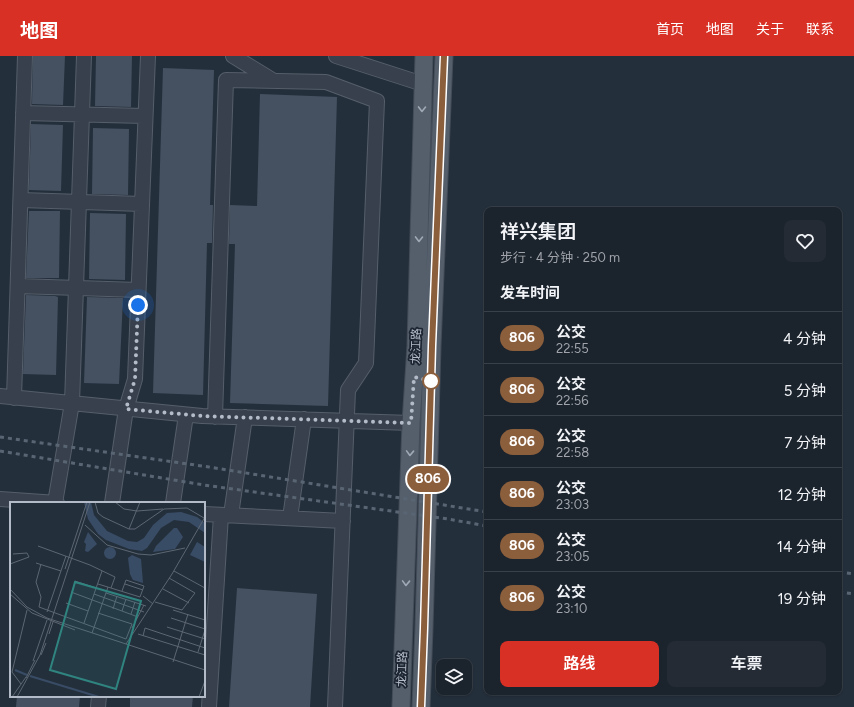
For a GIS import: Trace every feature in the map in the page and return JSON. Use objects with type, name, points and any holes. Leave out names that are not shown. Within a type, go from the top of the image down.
[{"type":"main road","name":"龙江路","points":[[401,707],[411,423],[416,346],[424,56]]},
{"type":"main road","name":"龙江路","points":[[421,707],[432,346],[444,56]]},
{"type":"street","points":[[14,398],[25,56]]},
{"type":"street","points":[[56,502],[72,403],[84,56]]},
{"type":"street","points":[[112,502],[126,409],[135,379],[148,56]]},
{"type":"street","points":[[233,56],[275,81]]},
{"type":"street","points":[[336,56],[423,84]]},
{"type":"street","points":[[215,416],[226,80],[326,82],[377,101],[366,363],[348,390],[335,707]]},
{"type":"street","points":[[23,113],[145,116]]},
{"type":"street","points":[[21,200],[142,204]]},
{"type":"street","points":[[18,286],[138,290]]},
{"type":"street","points":[[0,396],[186,415],[411,423]]},
{"type":"street","points":[[173,502],[186,415]]},
{"type":"street","points":[[209,707],[226,515],[245,418]]},
{"type":"street","points":[[290,518],[304,419]]},
{"type":"street","points":[[0,500],[37,502]]},
{"type":"street","points":[[205,514],[343,521]]},
{"type":"street","points":[[98,707],[99,697]]},
{"type":"building","points":[[33,56],[65,56],[63,105],[32,104]]},
{"type":"building","points":[[96,56],[132,56],[131,107],[95,106]]},
{"type":"building","points":[[163,68],[214,70],[210,205],[213,205],[212,243],[207,243],[203,395],[153,393]]},
{"type":"building","points":[[260,94],[337,97],[328,406],[230,403],[235,244],[229,244],[230,205],[257,206]]},
{"type":"building","points":[[31,124],[63,125],[61,191],[29,190]]},
{"type":"building","points":[[93,128],[129,129],[128,195],[92,194]]},
{"type":"building","points":[[29,211],[60,211],[59,278],[26,278]]},
{"type":"building","points":[[90,213],[126,214],[125,280],[89,279]]},
{"type":"building","points":[[26,295],[58,297],[56,375],[23,374]]},
{"type":"building","points":[[87,297],[123,298],[119,384],[84,383]]},
{"type":"building","points":[[237,588],[317,594],[310,707],[229,707]]},
{"type":"building","points":[[17,697],[80,697],[79,707],[16,707]]},
{"type":"building","points":[[130,697],[193,697],[192,707],[130,707]]},
{"type":"railway","points":[[0,437],[209,467],[484,512]]},
{"type":"railway","points":[[0,451],[204,485],[448,519],[484,525]]},
{"type":"railway","points":[[842,572],[854,574]]},
{"type":"railway","points":[[842,592],[854,594]]},
{"type":"bus line","name":"806","points":[[421,707],[432,346],[444,56]]},
{"type":"route","points":[[138,305],[135,379],[126,409],[202,416],[411,423],[414,377],[431,381]]}]
